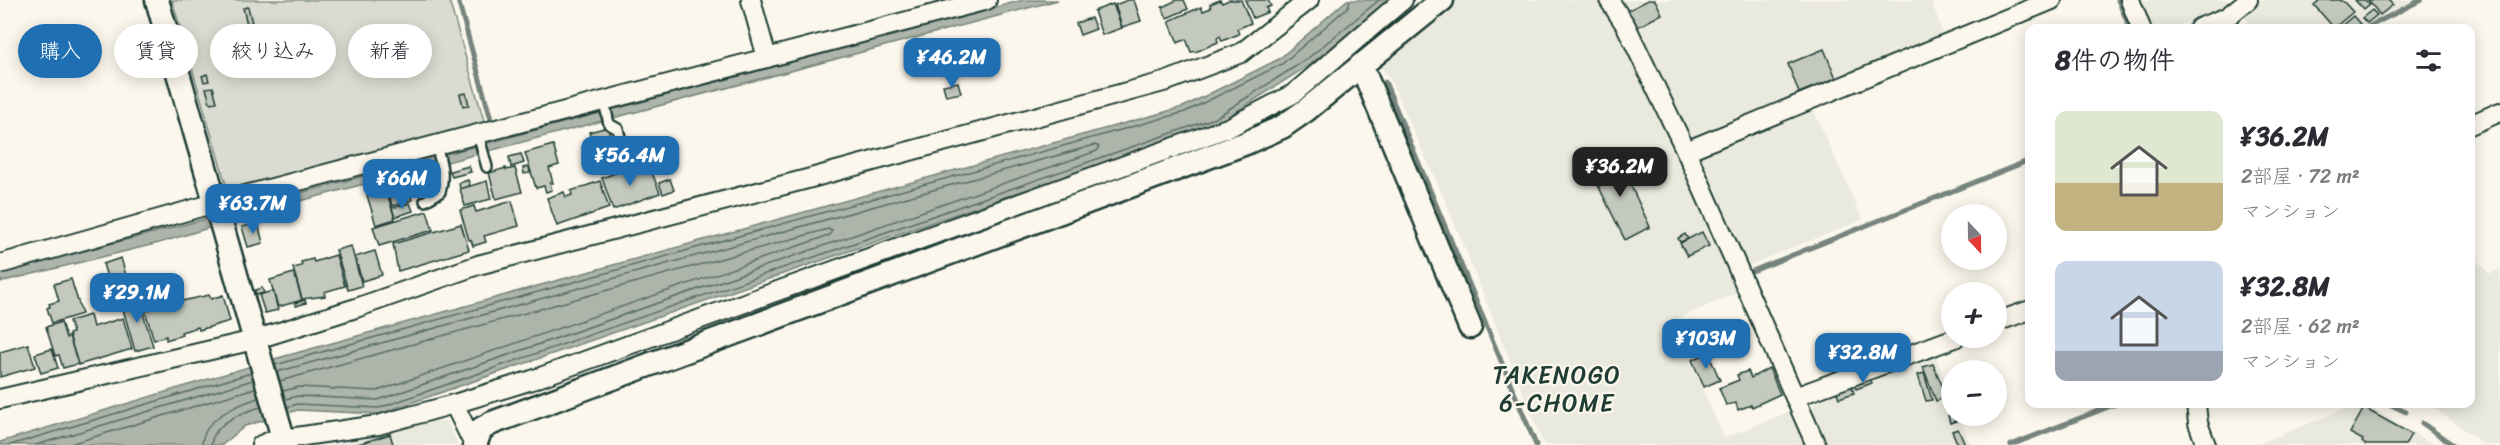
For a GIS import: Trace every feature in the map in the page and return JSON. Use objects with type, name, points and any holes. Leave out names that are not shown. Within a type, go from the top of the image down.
[{"type":"street","points":[[157,0],[257,349],[278,438],[378,425],[532,380],[1230,127],[1293,94],[1403,0]]},
{"type":"street","points":[[751,0],[767,58]]},
{"type":"street","points":[[0,264],[479,138],[987,0]]},
{"type":"street","points":[[0,399],[257,349],[356,308],[478,265],[811,178],[1177,77],[1241,53],[1309,0]]},
{"type":"street","points":[[475,445],[481,429],[492,423],[1246,143],[1282,127],[1442,0]]},
{"type":"street","points":[[1609,0],[1626,26],[1686,151],[1816,445]]},
{"type":"street","points":[[1686,151],[2052,0]]},
{"type":"street","points":[[2130,0],[2139,24]]},
{"type":"street","points":[[2209,24],[2227,17],[2248,0]]},
{"type":"street","points":[[1361,64],[1470,327]]},
{"type":"street","points":[[2475,123],[2500,112]]},
{"type":"street","points":[[2007,318],[2025,312]]},
{"type":"street","points":[[1796,397],[1941,343]]},
{"type":"street","points":[[454,404],[475,445]]},
{"type":"street","points":[[2196,408],[2198,423],[2206,445]]},
{"type":"lane","points":[[604,104],[609,124],[618,129],[624,154]]},
{"type":"lane","points":[[479,138],[487,167]]},
{"type":"lane","points":[[425,201],[440,192],[443,181],[437,148]]},
{"type":"shaded area","points":[[172,0],[449,0],[485,124],[228,191],[195,78],[198,78],[198,24],[179,24]]},
{"type":"shaded area","points":[[1456,0],[1598,0],[1625,42],[1738,292],[1673,321],[1724,438],[1789,412],[1796,415],[1809,445],[1544,445],[1448,207],[1389,77],[1379,64]]},
{"type":"shaded area","points":[[1618,0],[1931,0],[1943,34],[1696,141],[1688,136]]},
{"type":"shaded area","points":[[2139,0],[2233,0],[2224,7],[2184,24],[2148,24]]},
{"type":"shaded area","points":[[2257,0],[2414,0],[2369,24],[2250,24],[2242,12]]},
{"type":"shaded area","points":[[1812,107],[1863,220],[1744,267],[1697,160],[1700,152]]},
{"type":"shaded area","points":[[2475,258],[2490,274],[2500,269],[2500,445],[2485,445],[2434,408],[2475,408]]},
{"type":"shaded area","points":[[1934,352],[1941,370],[1941,426],[1963,426],[1971,445],[1828,445],[1813,414],[1814,405],[1820,396]]},
{"type":"shaded area","points":[[2347,408],[2372,408],[2434,445],[2256,445]]},
{"type":"shaded area","points":[[433,419],[448,422],[458,445],[313,445]]},
{"type":"water","points":[[1023,0],[1058,0],[274,208],[159,243],[0,282],[0,273]]},
{"type":"water","points":[[1347,0],[1389,0],[1311,64],[1218,123],[379,414],[298,410],[245,426],[222,445],[0,445],[0,442],[278,358],[1183,107],[1279,59]]},
{"type":"building","points":[[1134,0],[1141,21],[1122,27],[1115,5]]},
{"type":"building","points":[[1177,0],[1184,0],[1188,9],[1167,18],[1162,7]]},
{"type":"building","points":[[1220,0],[1222,3],[1229,0],[1241,0],[1251,23],[1237,29],[1239,34],[1222,41],[1220,36],[1217,38],[1218,42],[1198,51],[1191,52],[1186,39],[1178,43],[1169,21],[1201,7],[1203,11],[1211,8],[1210,4]]},
{"type":"building","points":[[1245,0],[1268,0],[1271,6],[1266,8],[1268,12],[1253,18]]},
{"type":"building","points":[[1648,0],[1655,0],[1662,14],[1636,28],[1627,11]]},
{"type":"building","points":[[2320,0],[2342,0],[2353,12],[2339,24],[2331,24],[2314,5]]},
{"type":"building","points":[[2355,0],[2365,0],[2370,5],[2364,10]]},
{"type":"building","points":[[2368,0],[2388,0],[2393,5],[2380,15]]},
{"type":"building","points":[[1113,4],[1122,28],[1102,35],[1094,11]]},
{"type":"building","points":[[248,7],[252,23],[247,24],[243,8]]},
{"type":"building","points":[[2372,10],[2377,15],[2367,23],[2362,18]]},
{"type":"building","points":[[2353,16],[2360,24],[2344,24]]},
{"type":"building","points":[[1091,18],[1096,29],[1080,35],[1076,23]]},
{"type":"building","points":[[1824,49],[1836,78],[1799,93],[1788,64]]},
{"type":"building","points":[[207,74],[209,81],[204,82],[202,76]]},
{"type":"building","points":[[958,82],[961,93],[946,96],[943,85]]},
{"type":"building","points":[[213,87],[217,102],[210,103],[206,88]]},
{"type":"building","points":[[466,93],[469,105],[463,106],[460,94]]},
{"type":"building","points":[[608,127],[615,165],[599,169],[589,132]]},
{"type":"building","points":[[553,145],[559,165],[549,168],[553,183],[550,183],[552,190],[546,192],[544,186],[536,188],[525,153]]},
{"type":"building","points":[[521,154],[524,163],[511,167],[509,157]]},
{"type":"building","points":[[1617,156],[1650,227],[1625,240],[1590,169]]},
{"type":"building","points":[[649,165],[660,193],[613,210],[602,178],[626,169],[627,173]]},
{"type":"building","points":[[469,166],[471,172],[452,177],[450,171]]},
{"type":"building","points":[[529,166],[530,173],[524,174],[523,168]]},
{"type":"building","points":[[506,168],[506,170],[515,168],[522,192],[496,199],[489,173]]},
{"type":"building","points":[[670,179],[674,190],[663,194],[659,183]]},
{"type":"building","points":[[468,180],[470,186],[460,189],[459,183]]},
{"type":"building","points":[[487,181],[491,199],[465,206],[460,189]]},
{"type":"building","points":[[600,181],[609,208],[557,226],[547,198],[564,192],[566,197],[572,195],[571,191]]},
{"type":"building","points":[[405,182],[407,192],[389,197],[386,188]]},
{"type":"building","points":[[386,189],[395,219],[376,225],[367,195]]},
{"type":"building","points":[[410,192],[412,200],[392,206],[390,198]]},
{"type":"building","points":[[512,201],[519,226],[484,236],[486,242],[473,246],[460,210],[474,206],[476,212]]},
{"type":"building","points":[[410,203],[413,211],[395,217],[392,208]]},
{"type":"building","points":[[427,211],[433,230],[379,246],[373,227]]},
{"type":"building","points":[[258,223],[263,243],[248,247],[242,227]]},
{"type":"building","points":[[461,224],[469,250],[398,271],[393,244]]},
{"type":"building","points":[[1702,232],[1709,246],[1687,256],[1680,243]]},
{"type":"building","points":[[1685,234],[1688,239],[1680,242],[1678,238]]},
{"type":"building","points":[[351,246],[362,286],[348,290],[336,250]]},
{"type":"building","points":[[375,251],[382,275],[362,281],[355,257]]},
{"type":"building","points":[[336,255],[345,286],[324,292],[325,296],[302,299],[293,268],[302,266],[301,262],[313,259],[314,262]]},
{"type":"building","points":[[121,258],[128,282],[123,284],[127,299],[115,303],[103,264]]},
{"type":"building","points":[[294,273],[302,300],[278,307],[270,280]]},
{"type":"building","points":[[71,279],[82,314],[52,323],[47,308],[50,307],[49,304],[59,301],[54,284]]},
{"type":"building","points":[[182,284],[183,290],[168,295],[166,289]]},
{"type":"building","points":[[262,288],[264,293],[256,295],[255,290]]},
{"type":"building","points":[[273,291],[278,310],[265,313],[259,295]]},
{"type":"building","points":[[209,295],[211,299],[223,295],[230,321],[199,330],[198,327],[181,332],[182,335],[166,340],[166,336],[154,340],[145,311],[158,307],[157,303],[172,299],[173,303]]},
{"type":"building","points":[[138,297],[153,346],[135,351],[121,302]]},
{"type":"building","points":[[305,300],[306,303],[296,306],[295,303]]},
{"type":"building","points":[[90,315],[93,327],[123,318],[132,349],[78,365],[69,334],[73,333],[69,321]]},
{"type":"building","points":[[61,322],[66,338],[69,336],[78,364],[63,368],[59,355],[55,356],[46,327]]},
{"type":"building","points":[[28,344],[35,367],[0,377],[0,352]]},
{"type":"building","points":[[52,349],[58,368],[41,373],[35,354]]},
{"type":"building","points":[[1708,353],[1720,380],[1704,387],[1692,360]]},
{"type":"building","points":[[1933,364],[1941,383],[1941,399],[1936,401],[1923,367]]},
{"type":"building","points":[[1769,368],[1780,394],[1752,407],[1751,405],[1738,410],[1736,403],[1726,405],[1719,388],[1739,380],[1737,375],[1748,371],[1751,378]]},
{"type":"building","points":[[1924,373],[1932,400],[1926,401],[1918,375]]},
{"type":"building","points":[[1870,378],[1872,383],[1856,389],[1854,384]]},
{"type":"building","points":[[1851,384],[1854,393],[1839,398],[1836,390]]},
{"type":"building","points":[[2364,408],[2411,434],[2405,445],[2366,445],[2362,442],[2363,440],[2350,433]]},
{"type":"building","points":[[1958,429],[1965,445],[1958,445],[1952,431]]},
{"type":"building","points":[[390,434],[393,444],[390,445],[355,445]]},
{"type":"waterway","points":[[458,0],[492,123]]},
{"type":"waterway","points":[[2118,0],[2128,24]]},
{"type":"waterway","points":[[2374,24],[2421,0]]},
{"type":"waterway","points":[[1385,82],[1536,445]]},
{"type":"waterway","points":[[1750,272],[2025,162]]},
{"type":"waterway","points":[[2011,445],[2106,408]]},
{"type":"waterway","points":[[2398,408],[2406,412]]},
{"type":"waterway","points":[[2422,423],[2453,445]]},
{"type":"district","name":"TAKENOGO 6-CHOME","points":[[1557,389]]}]
